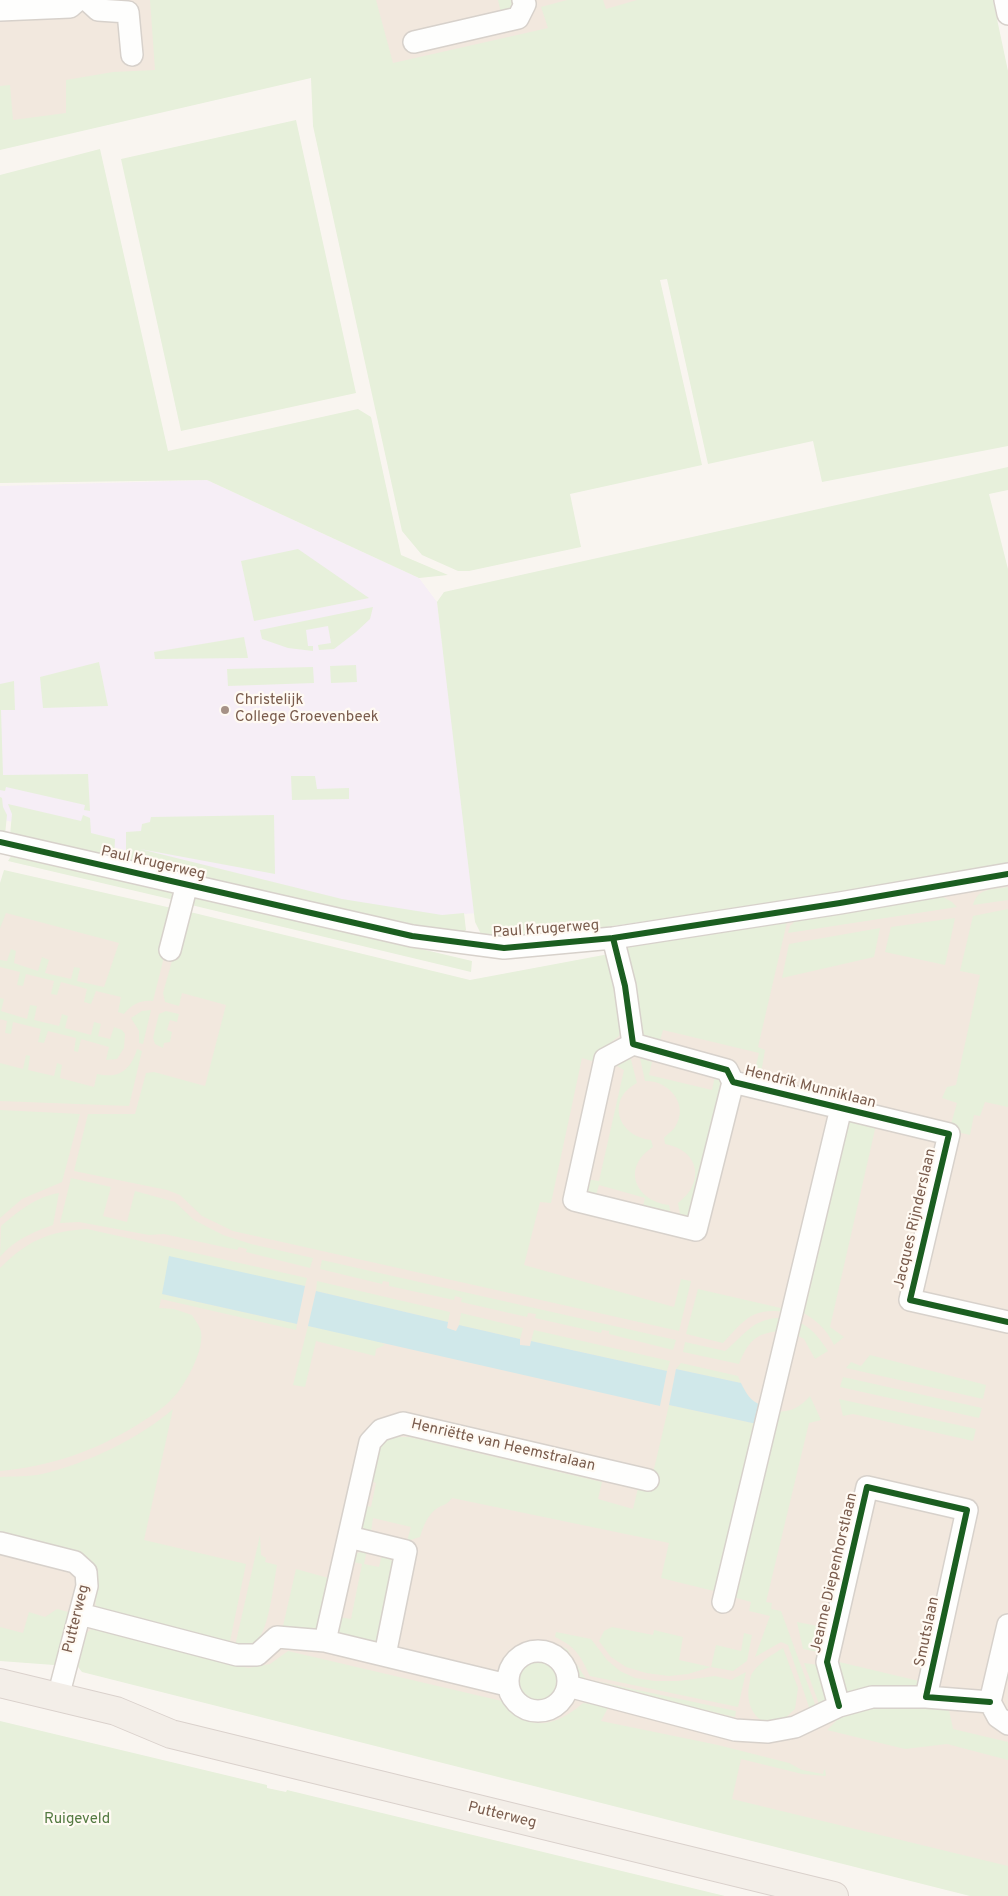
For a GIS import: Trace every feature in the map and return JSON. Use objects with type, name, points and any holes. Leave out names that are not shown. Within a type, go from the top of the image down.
[{"type":"main road","name":"Putterweg","points":[[0,1683],[116,1711],[171,1734]]},
{"type":"main road","name":"Putterweg","points":[[0,1700],[53,1715],[118,1729],[171,1734],[834,1896]]},
{"type":"street","points":[[0,10],[70,7],[78,0]]},
{"type":"street","points":[[87,0],[98,10],[128,12],[132,56]]},
{"type":"street","points":[[414,42],[518,18],[525,4],[523,0]]},
{"type":"street","name":"Paul Krugerweg","points":[[1,845],[187,884],[412,936],[504,948],[613,938],[840,903],[1008,874]]},
{"type":"street","points":[[170,950],[187,884]]},
{"type":"street","points":[[613,938],[625,986],[633,1044]]},
{"type":"street","name":"Hendrik Munniklaan","points":[[633,1044],[727,1070],[733,1082],[696,1230],[574,1200],[605,1058],[633,1044]]},
{"type":"street","name":"Hendrik Munniklaan","points":[[733,1082],[949,1134]]},
{"type":"street","points":[[723,1602],[841,1108]]},
{"type":"street","name":"Jacques Rijnderslaan","points":[[949,1134],[910,1300],[1008,1322]]},
{"type":"street","name":"Henriëtte van Heemstralaan","points":[[324,1641],[370,1442],[381,1430],[403,1422],[648,1480]]},
{"type":"street","name":"Jeanne Diepenhorstlaan","points":[[839,1706],[827,1662],[867,1487],[967,1510]]},
{"type":"street","name":"Smutslaan","points":[[926,1696],[967,1510]]},
{"type":"street","points":[[349,1537],[406,1550],[384,1655]]},
{"type":"street","name":"Putterweg","points":[[0,1542],[75,1562],[86,1572],[87,1586],[58,1697]]},
{"type":"street","points":[[80,1614],[237,1655],[257,1655],[277,1637],[324,1641],[507,1685]]},
{"type":"street","points":[[1008,1625],[990,1702],[998,1718],[1008,1724]]},
{"type":"street","points":[[533,1650],[543,1651],[554,1655],[563,1664],[568,1674],[568,1686],[564,1697],[557,1705],[547,1710],[535,1712],[523,1708],[513,1700],[507,1685],[507,1676],[511,1665],[520,1655],[533,1650]]},
{"type":"street","points":[[568,1686],[735,1730],[768,1732],[795,1727],[839,1706],[872,1697],[926,1696],[990,1702]]},
{"type":"shaded area","points":[[0,0],[751,0],[394,72],[236,59],[0,136]]},
{"type":"shaded area","name":"Christelijk College Groevenbeek","points":[[207,480],[419,578],[437,602],[476,913],[442,916],[342,900],[0,819],[0,486]]},
{"type":"shaded area","points":[[1008,865],[1008,1892],[0,1642],[0,890],[478,992]]},
{"type":"green space","points":[[150,0],[376,0],[393,63],[548,28],[541,7],[567,0],[603,0],[606,9],[637,0],[993,0],[1008,71],[1008,446],[822,482],[813,441],[708,464],[667,279],[660,280],[702,465],[570,494],[581,547],[469,571],[458,571],[422,555],[402,531],[313,126],[311,78],[0,150],[0,86],[10,85],[13,120],[66,113],[66,80],[113,72],[155,70]]},
{"type":"green space","points":[[498,0],[515,0],[515,11],[502,17]]},
{"type":"green space","points":[[296,120],[356,393],[181,431],[121,159]]},
{"type":"green space","points":[[100,149],[168,451],[358,409],[371,417],[401,555],[448,575],[419,578],[207,480],[0,483],[0,175]]},
{"type":"green space","points":[[1008,467],[1008,490],[989,494],[1008,569],[1008,868],[545,936],[483,938],[475,922],[437,602],[444,592]]},
{"type":"green space","points":[[298,549],[369,598],[254,621],[241,561]]},
{"type":"green space","points":[[373,607],[370,619],[334,649],[319,650],[318,645],[331,643],[328,626],[306,630],[308,646],[313,646],[313,651],[288,648],[262,639],[260,630]]},
{"type":"green space","points":[[244,637],[248,658],[155,659],[154,652]]},
{"type":"green space","points":[[99,662],[108,706],[43,708],[40,677]]},
{"type":"green space","points":[[356,665],[357,682],[331,683],[330,666]]},
{"type":"green space","points":[[313,667],[314,683],[228,686],[227,669]]},
{"type":"green space","points":[[14,681],[15,710],[1,710],[3,775],[88,774],[90,811],[84,810],[85,805],[6,787],[5,791],[0,790],[0,684]]},
{"type":"green space","points":[[291,776],[315,776],[317,789],[349,788],[349,799],[292,800]]},
{"type":"green space","points":[[0,797],[2,798],[3,807],[7,815],[5,835],[0,833]]},
{"type":"green space","points":[[8,804],[81,821],[83,815],[90,818],[91,833],[115,839],[114,860],[10,835],[12,814]]},
{"type":"green space","points":[[274,815],[275,874],[140,849],[342,899],[442,915],[464,913],[466,930],[458,934],[126,862],[126,832],[141,831],[142,824],[150,822],[151,817]]},
{"type":"green space","points":[[15,850],[174,890],[174,900],[8,861]]},
{"type":"green space","points":[[4,870],[176,909],[153,1001],[137,1003],[124,1014],[118,1012],[121,997],[96,991],[91,1004],[84,1002],[87,989],[61,982],[57,995],[51,994],[54,981],[26,974],[23,986],[17,985],[20,972],[0,967],[0,960],[7,961],[11,949],[16,951],[14,963],[38,971],[42,957],[49,960],[45,973],[71,979],[74,967],[80,968],[77,981],[104,987],[119,943],[6,913],[0,928],[0,883]]},
{"type":"green space","points":[[1008,887],[1008,900],[973,905],[975,899],[982,892]]},
{"type":"green space","points":[[188,894],[472,961],[471,972],[187,904]]},
{"type":"green space","points":[[943,897],[957,907],[788,933],[790,926],[796,920]]},
{"type":"green space","points":[[1008,909],[1008,1107],[985,1102],[980,1116],[974,1115],[970,1135],[867,1111],[951,1124],[957,1103],[942,1098],[947,1087],[956,1085],[980,975],[960,971],[973,916]]},
{"type":"green space","points":[[186,911],[470,980],[609,954],[622,1024],[619,1036],[605,1047],[595,1062],[582,1058],[551,1203],[540,1202],[524,1265],[674,1307],[681,1279],[691,1281],[679,1331],[233,1231],[202,1216],[180,1195],[167,1190],[74,1171],[88,1114],[135,1114],[146,1073],[154,1072],[205,1086],[226,1005],[182,993],[179,1006],[165,1002],[163,993]]},
{"type":"green space","points":[[955,918],[945,965],[885,952],[891,927]]},
{"type":"green space","points":[[787,922],[758,1047],[765,1050],[760,1079],[753,1077],[759,1053],[663,1030],[659,1044],[651,1042],[644,1036],[627,947]]},
{"type":"green space","points":[[880,928],[874,957],[782,978],[789,944]]},
{"type":"green space","points":[[0,998],[4,999],[1,1011],[27,1019],[30,1005],[37,1006],[34,1020],[59,1026],[62,1014],[68,1016],[65,1028],[91,1035],[94,1022],[101,1024],[98,1036],[110,1039],[114,1027],[122,1030],[125,1034],[124,1048],[117,1059],[106,1060],[109,1047],[81,1039],[78,1052],[74,1051],[76,1038],[48,1031],[44,1043],[38,1042],[41,1029],[13,1022],[11,1034],[5,1033],[7,1021],[0,1019]]},
{"type":"green space","points":[[151,1010],[143,1044],[139,1043],[139,1031],[131,1018],[142,1011]]},
{"type":"green space","points":[[166,1011],[179,1014],[177,1022],[170,1020],[167,1030],[172,1032],[170,1042],[164,1043],[163,1048],[155,1044],[153,1038],[159,1014]]},
{"type":"green space","points":[[137,1049],[142,1051],[129,1106],[0,1101],[0,1063],[23,1069],[26,1055],[30,1056],[28,1070],[54,1076],[57,1063],[62,1065],[60,1078],[94,1087],[97,1074],[112,1075],[123,1071],[128,1067]]},
{"type":"green space","points":[[630,1056],[637,1083],[627,1090],[621,1098],[620,1116],[623,1124],[630,1132],[651,1140],[653,1147],[643,1155],[637,1164],[636,1182],[648,1197],[669,1205],[672,1219],[642,1210],[645,1198],[599,1185],[594,1201],[586,1194],[585,1179],[599,1181],[624,1070],[612,1063]]},
{"type":"green space","points":[[640,1058],[652,1062],[649,1075],[712,1090],[715,1076],[720,1078],[723,1083],[690,1217],[681,1220],[678,1203],[687,1195],[692,1186],[695,1168],[692,1160],[686,1153],[677,1147],[665,1144],[664,1138],[674,1128],[679,1118],[678,1102],[669,1089],[654,1082],[645,1081]]},
{"type":"green space","points":[[0,1110],[80,1114],[62,1182],[22,1199],[0,1218]]},
{"type":"green space","points":[[847,1117],[876,1125],[830,1327],[844,1337],[834,1345],[820,1325],[800,1311]]},
{"type":"green space","points":[[71,1178],[111,1187],[103,1216],[127,1222],[135,1191],[175,1202],[194,1220],[223,1235],[251,1244],[313,1258],[310,1268],[246,1252],[247,1249],[239,1247],[237,1250],[164,1234],[149,1235],[79,1222],[60,1223]]},
{"type":"green space","points":[[59,1193],[53,1225],[24,1237],[0,1257],[1,1226],[35,1201]]},
{"type":"green space","points":[[87,1229],[307,1278],[305,1286],[245,1274],[162,1294],[297,1324],[296,1330],[161,1299],[159,1308],[174,1309],[192,1315],[199,1325],[201,1332],[198,1356],[183,1385],[171,1400],[121,1435],[88,1450],[37,1466],[0,1471],[0,1268],[29,1244],[39,1239],[61,1232]]},
{"type":"green space","points":[[322,1260],[676,1340],[673,1350],[609,1334],[609,1331],[602,1330],[601,1333],[535,1318],[536,1314],[528,1313],[527,1317],[461,1302],[462,1298],[455,1296],[454,1300],[389,1286],[389,1282],[383,1281],[382,1284],[320,1269]]},
{"type":"green space","points":[[317,1281],[450,1312],[448,1322],[316,1291]]},
{"type":"green space","points":[[698,1289],[785,1309],[784,1312],[773,1311],[755,1314],[742,1323],[723,1343],[686,1334]]},
{"type":"green space","points":[[461,1313],[523,1328],[520,1339],[459,1325]]},
{"type":"green space","points":[[768,1319],[784,1319],[780,1331],[764,1334],[749,1344],[739,1364],[683,1352],[685,1342],[725,1351],[754,1325]]},
{"type":"green space","points":[[799,1322],[819,1338],[828,1351],[815,1359],[804,1339],[795,1334]]},
{"type":"green space","points":[[308,1326],[379,1341],[385,1345],[376,1349],[375,1356],[316,1341],[305,1387],[293,1385]]},
{"type":"green space","points":[[534,1330],[670,1361],[667,1371],[531,1341]]},
{"type":"green space","points":[[870,1355],[986,1385],[983,1399],[846,1368],[851,1362],[861,1366]]},
{"type":"green space","points":[[681,1363],[738,1376],[741,1383],[676,1369]]},
{"type":"green space","points":[[843,1377],[982,1408],[979,1418],[840,1387]]},
{"type":"green space","points":[[810,1396],[821,1420],[809,1423],[766,1602],[772,1603],[771,1609],[781,1611],[816,1707],[810,1710],[788,1645],[781,1642],[755,1657],[770,1616],[749,1611],[751,1602],[733,1597],[776,1411],[786,1411],[795,1408]]},
{"type":"green space","points":[[839,1399],[976,1429],[973,1441],[853,1414],[843,1416]]},
{"type":"green space","points":[[669,1405],[757,1424],[718,1592],[661,1578],[669,1543],[452,1498],[430,1515],[420,1537],[407,1541],[411,1527],[373,1518],[371,1532],[365,1530],[361,1525],[364,1505],[371,1507],[376,1483],[368,1480],[374,1459],[382,1442],[394,1437],[409,1437],[602,1482],[598,1499],[633,1509],[638,1488],[649,1490]]},
{"type":"green space","points":[[173,1409],[144,1540],[246,1564],[229,1646],[96,1608],[96,1571],[87,1558],[0,1532],[0,1477],[37,1475],[59,1470],[94,1457],[129,1440],[160,1420]]},
{"type":"green space","points":[[260,1535],[261,1555],[266,1558],[265,1562],[277,1565],[270,1605],[265,1626],[257,1640],[250,1645],[235,1646]]},
{"type":"green space","points":[[367,1550],[364,1564],[379,1567],[382,1554],[389,1557],[393,1563],[379,1636],[375,1643],[336,1634],[339,1617],[351,1619],[362,1564],[349,1561],[354,1554]]},
{"type":"green space","points":[[296,1569],[332,1579],[319,1628],[309,1632],[283,1626]]},
{"type":"green space","points":[[57,1609],[72,1613],[58,1661],[54,1665],[0,1661],[0,1627],[23,1633],[29,1612],[45,1617]]},
{"type":"green space","points":[[797,1622],[823,1627],[818,1652],[803,1649]]},
{"type":"green space","points":[[612,1627],[653,1635],[654,1630],[683,1637],[679,1660],[711,1667],[688,1674],[669,1676],[646,1673],[626,1667],[611,1657],[599,1641],[604,1631]]},
{"type":"green space","points":[[93,1628],[248,1668],[270,1664],[288,1651],[506,1702],[524,1719],[533,1722],[553,1721],[573,1711],[583,1703],[609,1706],[601,1721],[718,1745],[789,1763],[802,1770],[823,1774],[825,1769],[826,1776],[802,1774],[741,1759],[732,1799],[1008,1866],[1008,1896],[970,1896],[82,1672],[78,1667],[84,1635]]},
{"type":"green space","points":[[556,1632],[591,1639],[607,1660],[620,1671],[635,1678],[655,1681],[678,1681],[715,1676],[731,1680],[746,1672],[738,1707],[590,1676],[577,1652],[568,1644],[555,1637]]},
{"type":"green space","points":[[744,1633],[752,1635],[747,1661],[733,1671],[711,1667],[716,1645],[741,1651]]},
{"type":"green space","points":[[556,1644],[567,1649],[586,1679],[736,1711],[735,1717],[581,1683],[569,1661],[555,1649]]},
{"type":"green space","points":[[783,1648],[798,1688],[795,1709],[779,1722],[766,1722],[756,1716],[750,1705],[748,1692],[751,1677],[759,1665]]},
{"type":"green space","points":[[534,1660],[542,1660],[549,1663],[555,1669],[558,1680],[555,1691],[549,1697],[542,1700],[534,1700],[527,1697],[521,1691],[518,1684],[518,1676],[521,1669],[527,1663]]},
{"type":"green space","points":[[835,1661],[919,1681],[916,1691],[845,1697]]},
{"type":"green space","points":[[804,1663],[818,1665],[829,1696],[819,1704]]},
{"type":"green space","points":[[863,1705],[921,1706],[949,1710],[953,1729],[1008,1742],[1008,1760],[947,1744],[905,1749],[827,1730],[842,1715]]},
{"type":"green space","name":"Ruigeveld","points":[[0,1721],[267,1785],[267,1788],[286,1792],[287,1790],[725,1896],[0,1896]]},
{"type":"water","points":[[169,1256],[305,1286],[297,1324],[162,1294]]},
{"type":"water","points":[[316,1291],[448,1322],[447,1328],[456,1331],[459,1325],[520,1339],[520,1345],[530,1346],[531,1341],[667,1371],[660,1406],[308,1326]]},
{"type":"water","points":[[676,1369],[741,1383],[751,1399],[761,1405],[757,1424],[669,1405]]},
{"type":"cycle path","points":[[0,842],[412,936],[504,948],[613,938],[840,903],[1008,874]]},
{"type":"cycle path","points":[[613,938],[625,986],[633,1044],[727,1070],[733,1082],[949,1134],[910,1300],[1008,1322]]},
{"type":"cycle path","points":[[839,1706],[827,1662],[867,1487],[967,1510],[926,1697],[990,1702]]},
{"type":"place","name":"Christelijk College Groevenbeek","points":[[225,710]]}]
